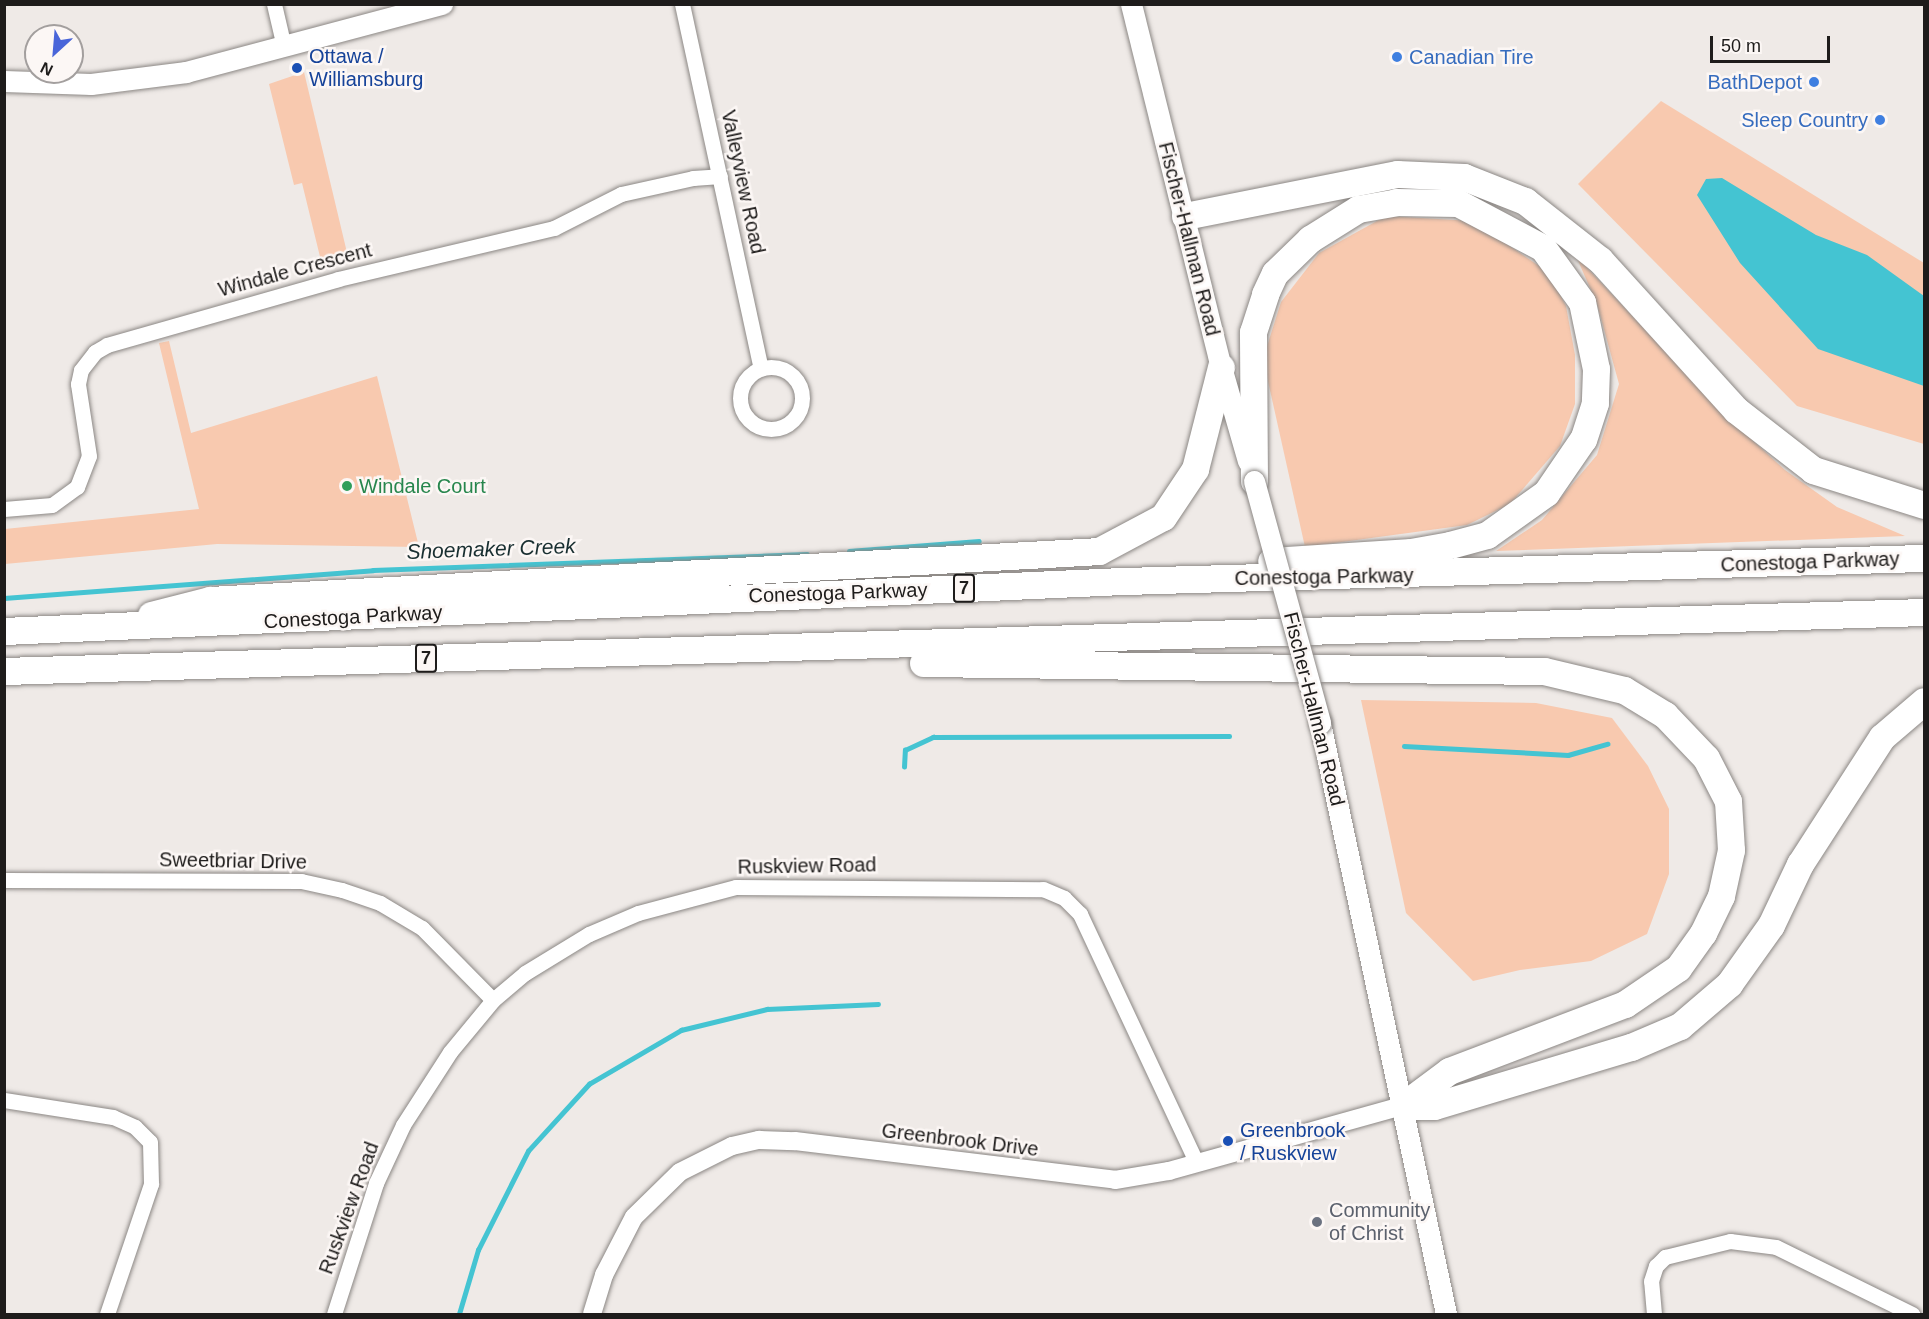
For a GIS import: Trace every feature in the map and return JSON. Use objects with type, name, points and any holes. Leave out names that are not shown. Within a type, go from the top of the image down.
[{"type":"highway","points":[[1183,207],[1397,174],[1464,177],[1525,201],[1600,260],[1736,410],[1813,470],[1924,505]]},
{"type":"highway","points":[[1124,581],[1175,567],[1411,552],[1487,535],[1518,516],[1546,493],[1566,468],[1583,439],[1595,403],[1596,369],[1582,302],[1543,248],[1516,231],[1458,203],[1396,202],[1358,209],[1298,250],[1275,273],[1265,294],[1253,332],[1254,481]]},
{"type":"highway","points":[[101,628],[210,600],[1099,551],[1163,517],[1195,470],[1221,367]]},
{"type":"highway","name":"Conestoga Parkway","points":[[4,631],[1124,581],[1924,558]]},
{"type":"highway","name":"Conestoga Parkway","points":[[4,671],[821,649],[1924,612]]},
{"type":"highway","points":[[821,649],[874,662],[1544,671],[1624,690],[1665,715],[1706,758],[1728,801],[1731,850],[1721,896],[1703,933],[1678,968],[1625,1004],[1449,1071],[1402,1106]]},
{"type":"highway","points":[[1402,1106],[1434,1106],[1631,1047],[1680,1026],[1729,984],[1771,925],[1800,864],[1881,737],[1924,701]]},
{"type":"main road","points":[[4,81],[91,84],[140,80],[186,72],[442,4]]},
{"type":"main road","name":"Fischer-Hallman Road","points":[[1131,4],[1221,367],[1320,723],[1446,1314]]},
{"type":"street","points":[[274,4],[284,46]]},
{"type":"street","name":"Valleyview Road","points":[[682,4],[761,369]]},
{"type":"street","name":"Windale Crescent","points":[[4,509],[52,505],[77,487],[89,456],[78,384],[81,370],[94,352],[107,345],[338,279],[554,228],[621,194],[693,178],[720,176]]},
{"type":"street","points":[[761,369],[784,370],[801,392],[794,419],[775,429],[755,425],[742,410],[741,390],[752,373],[761,369]]},
{"type":"street","name":"Sweetbriar Drive","points":[[4,880],[301,881],[342,890],[380,903],[422,928],[493,1000]]},
{"type":"street","name":"Ruskview Road","points":[[334,1314],[376,1183],[403,1125],[450,1052],[493,1000],[525,973],[589,934],[638,913],[736,887],[1043,889],[1064,898],[1080,914],[1196,1162]]},
{"type":"street","points":[[4,1100],[113,1117],[135,1127],[150,1142],[151,1184],[107,1314]]},
{"type":"street","name":"Greenbrook Drive","points":[[592,1314],[608,1266],[634,1217],[680,1172],[732,1146],[759,1140],[795,1141],[1115,1180],[1196,1162],[1402,1106]]},
{"type":"street","points":[[1654,1314],[1651,1281],[1656,1266],[1665,1257],[1730,1241],[1776,1246],[1802,1257],[1887,1310],[1912,1314]]},
{"type":"shaded area","points":[[304,72],[349,261],[323,269],[302,183],[294,185],[269,84]]},
{"type":"shaded area","points":[[1661,101],[1924,263],[1924,444],[1797,406],[1578,184]]},
{"type":"shaded area","points":[[1386,216],[1473,221],[1548,272],[1566,306],[1575,355],[1575,404],[1560,446],[1510,504],[1467,525],[1305,547],[1263,359],[1281,302],[1319,253]]},
{"type":"shaded area","points":[[1576,256],[1728,418],[1785,470],[1837,507],[1905,536],[1496,551],[1542,520],[1597,455],[1619,384],[1597,304]]},
{"type":"shaded area","points":[[169,341],[191,433],[377,376],[419,547],[217,544],[5,564],[5,529],[199,509],[159,343]]},
{"type":"shaded area","points":[[1361,700],[1536,703],[1612,718],[1648,766],[1669,809],[1669,874],[1647,934],[1591,961],[1520,970],[1473,981],[1406,913]]},
{"type":"water","points":[[1722,178],[1816,235],[1867,255],[1924,296],[1924,386],[1818,349],[1740,263],[1697,195],[1706,179]]},
{"type":"waterway","name":"Shoemaker Creek","points":[[849,551],[979,541]]},
{"type":"waterway","name":"Shoemaker Creek","points":[[4,598],[373,570],[807,554]]},
{"type":"waterway","points":[[904,767],[905,750],[933,737],[1229,736]]},
{"type":"waterway","points":[[1404,746],[1568,755],[1607,744]]},
{"type":"waterway","points":[[459,1314],[478,1250],[528,1151],[589,1084],[681,1030],[767,1009],[878,1004]]},
{"type":"place","name":"Canadian Tire","points":[[1397,57]]},
{"type":"place","name":"Ottawa / Williamsburg","points":[[297,68]]},
{"type":"place","name":"BathDepot","points":[[1814,82]]},
{"type":"place","name":"Sleep Country","points":[[1880,120]]},
{"type":"place","name":"Windale Court","points":[[347,486]]},
{"type":"place","name":"Greenbrook / Ruskview","points":[[1228,1141]]},
{"type":"place","name":"Community of Christ","points":[[1317,1222]]}]
